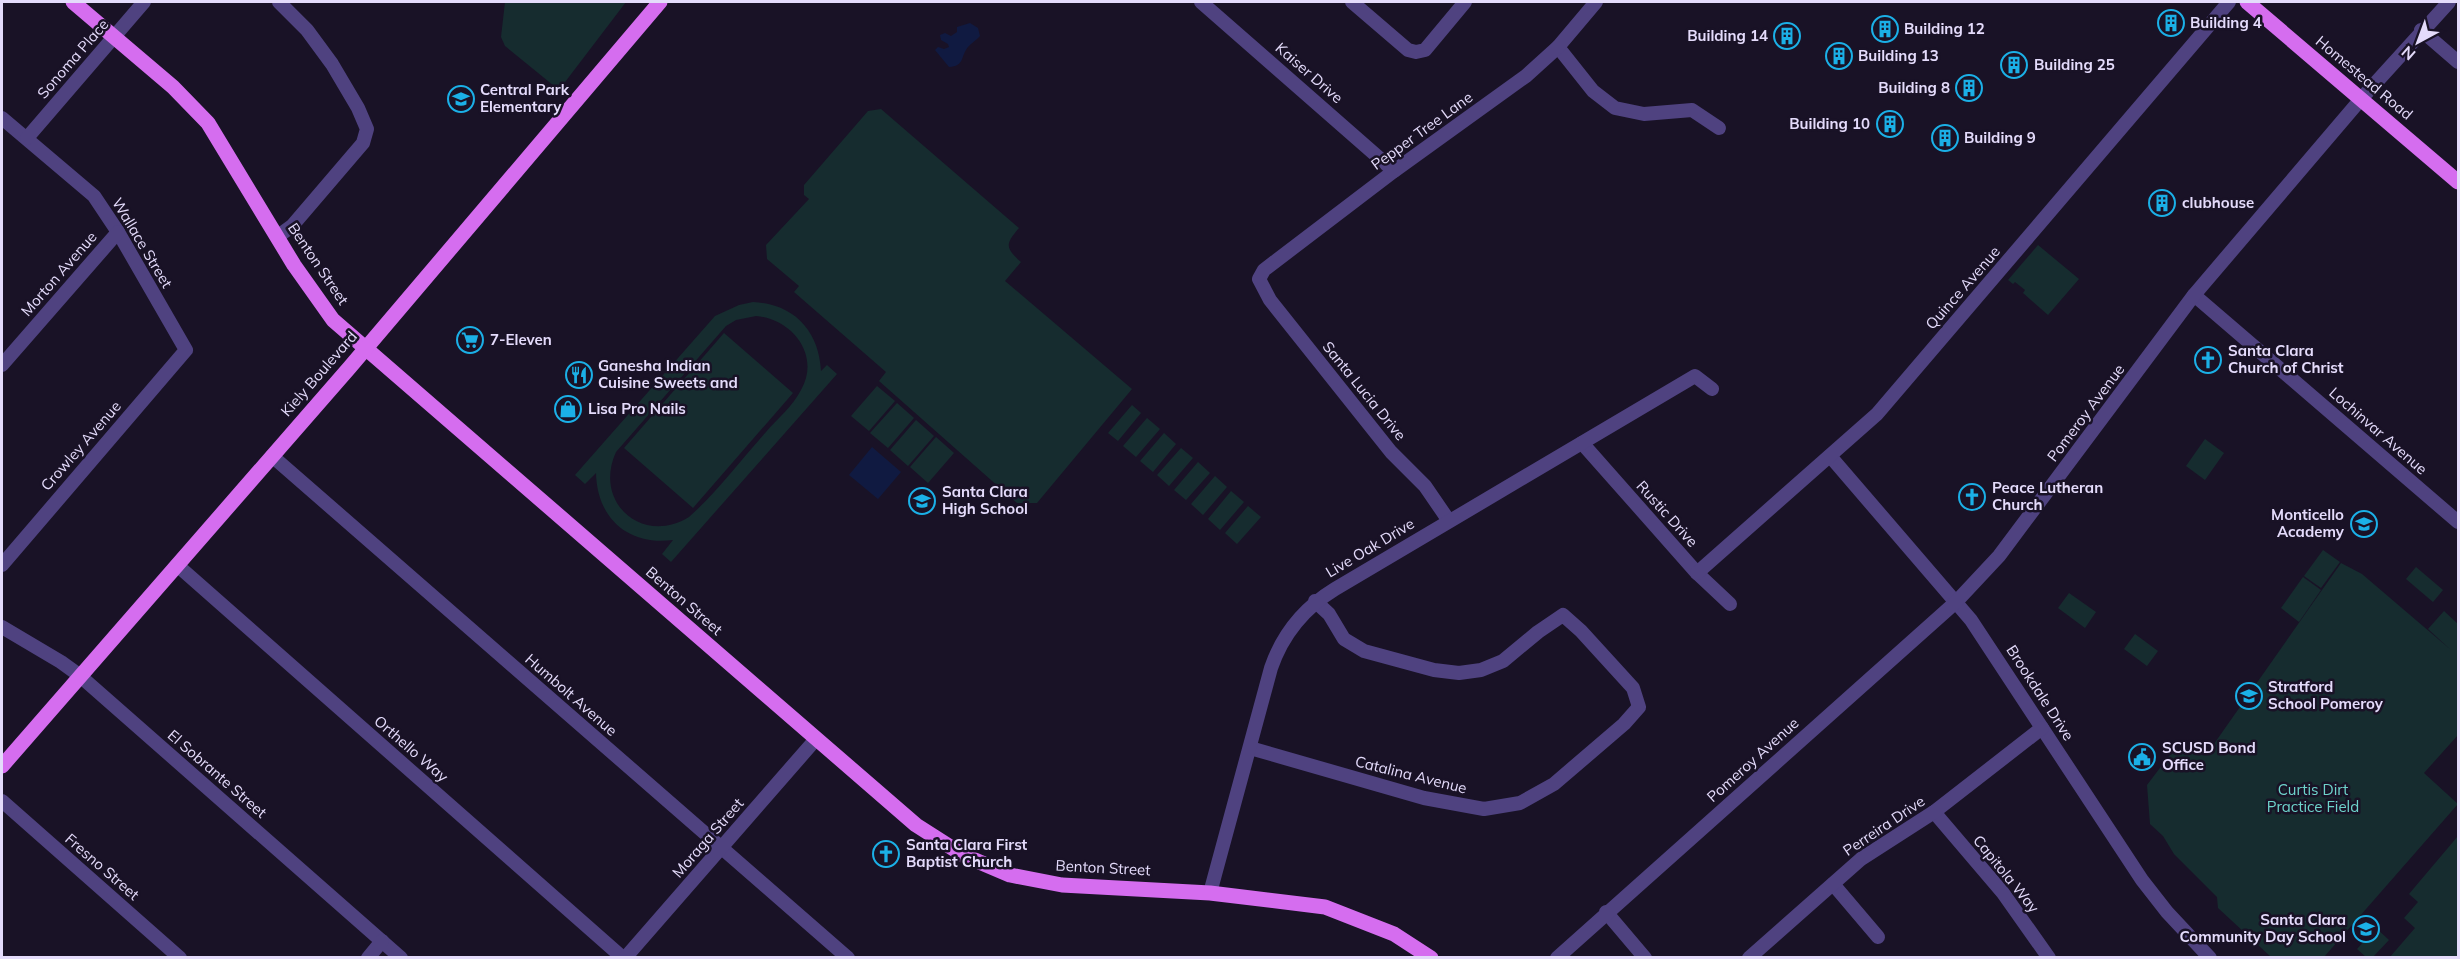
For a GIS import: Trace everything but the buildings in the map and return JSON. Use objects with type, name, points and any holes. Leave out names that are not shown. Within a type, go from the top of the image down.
[{"type":"main road","name":"Benton Street","points":[[73,2],[183,96],[208,123],[323,309],[365,349],[916,825],[963,855],[1010,875],[1062,885],[1210,893],[1325,906],[1394,934],[1431,957]]},
{"type":"main road","name":"Kiely Boulevard","points":[[2,766],[365,349],[660,2]]},
{"type":"main road","name":"Homestead Road","points":[[2247,2],[2458,182]]},
{"type":"street","name":"Sonoma Place","points":[[27,138],[144,2]]},
{"type":"street","points":[[277,237],[292,226],[363,143],[367,129],[358,108],[332,64],[307,30],[279,2]]},
{"type":"street","name":"Kaiser Drive","points":[[1201,2],[1394,171]]},
{"type":"street","points":[[1352,2],[1408,50],[1416,52],[1425,50],[1465,2]]},
{"type":"street","name":"Pepper Tree Lane","points":[[1259,279],[1264,270],[1394,171],[1526,76],[1558,47],[1596,2]]},
{"type":"street","name":"Quince Avenue","points":[[1697,573],[1877,414],[2229,2]]},
{"type":"street","name":"Pomeroy Avenue","points":[[1557,957],[1956,602],[1999,556],[2194,295],[2421,30],[2449,2]]},
{"type":"street","points":[[2421,30],[2458,62]]},
{"type":"street","points":[[1558,47],[1593,91],[1615,108],[1644,114],[1692,110],[1719,128]]},
{"type":"street","name":"Wallace Street","points":[[2,118],[94,196],[118,232],[186,350]]},
{"type":"street","name":"Morton Avenue","points":[[2,365],[118,232]]},
{"type":"street","name":"Santa Lucia Drive","points":[[1259,279],[1270,300],[1391,452],[1425,486],[1449,520]]},
{"type":"street","name":"Lochinvar Avenue","points":[[2194,295],[2458,522]]},
{"type":"street","name":"Crowley Avenue","points":[[2,565],[186,350]]},
{"type":"street","name":"Live Oak Drive","points":[[1210,893],[1277,651],[1286,633],[1315,601],[1695,376],[1712,389]]},
{"type":"street","name":"Rustic Drive","points":[[1582,443],[1697,573],[1730,604]]},
{"type":"street","name":"Humbolt Avenue","points":[[272,456],[848,957]]},
{"type":"street","name":"Brookdale Drive","points":[[1830,456],[1956,602],[1995,654],[2142,880],[2174,919],[2210,957]]},
{"type":"street","name":"Orthello Way","points":[[177,566],[624,957]]},
{"type":"street","name":"Catalina Avenue","points":[[1250,748],[1424,798],[1484,809],[1520,802],[1554,784],[1624,724],[1639,707],[1633,688],[1581,631],[1563,615],[1503,661],[1481,670],[1459,673],[1434,670],[1364,651],[1344,639],[1329,614],[1315,601]]},
{"type":"street","name":"El Sobrante Street","points":[[2,627],[79,675],[401,957]]},
{"type":"street","name":"Perreira Drive","points":[[1749,957],[1861,859],[1934,812],[2042,728]]},
{"type":"street","name":"Moraga Street","points":[[624,957],[816,740]]},
{"type":"street","name":"Fresno Street","points":[[2,801],[180,957]]},
{"type":"street","name":"Capitola Way","points":[[1934,812],[2003,893],[2049,957]]},
{"type":"street","points":[[1833,884],[1878,937]]},
{"type":"street","points":[[1606,912],[1645,957]]},
{"type":"street","points":[[368,957],[382,941]]},
{"type":"green space","points":[[505,2],[626,2],[559,90],[505,46],[501,37]]},
{"type":"green space","points":[[881,109],[1019,228],[1011,238],[1009,246],[1021,262],[1005,281],[1132,389],[1037,503],[1017,503],[879,381],[886,372],[794,292],[799,286],[767,259],[766,245],[809,199],[804,195],[804,185],[868,111]]},
{"type":"green space","points":[[2038,245],[2079,279],[2048,315],[2023,293],[2025,290],[2015,282],[2013,284],[2008,280]]},
{"type":"green space","points":[[753,302],[768,304],[792,314],[809,332],[819,357],[821,371],[827,365],[837,374],[671,562],[662,554],[673,540],[657,541],[642,538],[618,526],[602,503],[596,473],[585,484],[575,475],[715,316],[739,305]],"holes":[[[756,316],[781,324],[791,332],[800,341],[805,352],[806,377],[794,401],[719,487],[689,517],[671,525],[655,526],[639,522],[626,514],[617,502],[611,487],[611,470],[616,452],[726,326],[736,320]]]},
{"type":"green space","points":[[724,333],[793,393],[693,508],[624,448]]},
{"type":"green space","points":[[877,386],[895,401],[869,431],[851,416]]},
{"type":"green space","points":[[897,403],[914,418],[888,448],[870,433]]},
{"type":"green space","points":[[1132,405],[1141,413],[1118,441],[1108,433]]},
{"type":"green space","points":[[1147,418],[1160,429],[1136,457],[1123,446]]},
{"type":"green space","points":[[916,420],[934,436],[908,466],[890,450]]},
{"type":"green space","points":[[1164,433],[1176,444],[1153,472],[1140,461]]},
{"type":"green space","points":[[936,437],[954,453],[928,483],[910,467]]},
{"type":"green space","points":[[2205,439],[2224,453],[2205,480],[2186,466]]},
{"type":"green space","points":[[1181,448],[1193,458],[1169,486],[1157,475]]},
{"type":"green space","points":[[1198,462],[1210,473],[1186,500],[1174,490]]},
{"type":"green space","points":[[1215,476],[1227,487],[1203,515],[1191,504]]},
{"type":"green space","points":[[1231,491],[1244,502],[1220,530],[1208,519]]},
{"type":"green space","points":[[1248,506],[1261,517],[1237,544],[1225,533]]},
{"type":"green space","points":[[2323,550],[2340,562],[2321,588],[2304,576]]},
{"type":"green space","name":"Curtis Dirt Practice Field","points":[[2341,563],[2362,574],[2451,650],[2428,629],[2444,611],[2458,624],[2458,735],[2424,773],[2458,804],[2324,957],[2271,957],[2218,908],[2217,897],[2174,854],[2163,836],[2150,824],[2147,785],[2169,756],[2182,747],[2209,751]]},
{"type":"green space","points":[[2416,567],[2443,590],[2433,602],[2406,579]]},
{"type":"green space","points":[[2303,577],[2321,590],[2299,622],[2281,608]]},
{"type":"green space","points":[[2069,593],[2096,612],[2085,628],[2058,608]]},
{"type":"green space","points":[[2135,634],[2158,651],[2147,666],[2124,649]]},
{"type":"green space","points":[[2458,836],[2458,957],[2390,957],[2415,928],[2404,918],[2418,902],[2409,894]]},
{"type":"green space","points":[[2376,928],[2389,940],[2373,957],[2366,957],[2357,949]]},
{"type":"water","points":[[970,23],[978,28],[980,36],[968,47],[958,65],[949,67],[935,50],[938,47],[944,49],[949,47],[941,40],[940,35],[945,33],[951,36],[957,32],[957,27]]},
{"type":"water","points":[[872,447],[901,472],[878,499],[849,475]]},
{"type":"place","name":"Building 4","points":[[2171,23]]},
{"type":"place","name":"Building 12","points":[[1885,29]]},
{"type":"place","name":"Building 14","points":[[1787,36]]},
{"type":"place","name":"Building 13","points":[[1839,56]]},
{"type":"place","name":"Building 25","points":[[2014,65]]},
{"type":"place","name":"Building 8","points":[[1969,88]]},
{"type":"place","name":"Central Park Elementary","points":[[461,99]]},
{"type":"place","name":"Building 10","points":[[1890,124]]},
{"type":"place","name":"Building 9","points":[[1945,138]]},
{"type":"place","name":"clubhouse","points":[[2162,203]]},
{"type":"place","name":"7-Eleven","points":[[470,340]]},
{"type":"place","name":"Santa Clara Church of Christ","points":[[2208,360]]},
{"type":"place","name":"Ganesha Indian Cuisine Sweets and","points":[[579,375]]},
{"type":"place","name":"Lisa Pro Nails","points":[[568,409]]},
{"type":"place","name":"Peace Lutheran Church","points":[[1972,497]]},
{"type":"place","name":"Santa Clara High School","points":[[922,501]]},
{"type":"place","name":"Monticello Academy","points":[[2364,524]]},
{"type":"place","name":"Stratford School Pomeroy","points":[[2249,696]]},
{"type":"place","name":"SCUSD Bond Office","points":[[2142,757]]},
{"type":"place","name":"Santa Clara First Baptist Church","points":[[886,854]]},
{"type":"place","name":"Santa Clara Community Day School","points":[[2366,929]]}]
